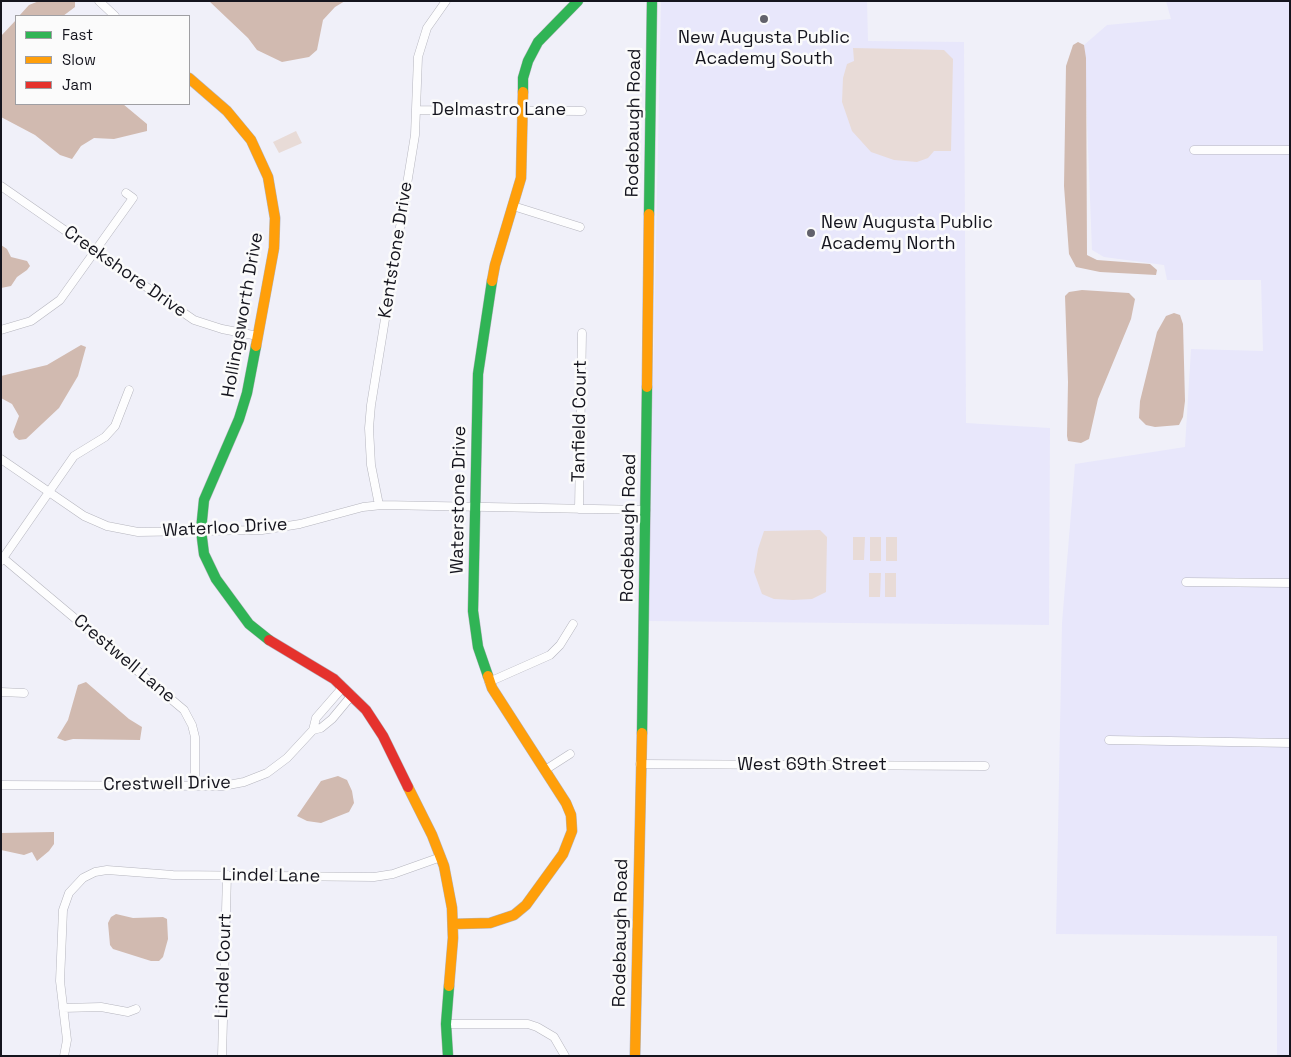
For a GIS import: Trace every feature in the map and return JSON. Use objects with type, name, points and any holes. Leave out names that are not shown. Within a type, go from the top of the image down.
[{"type":"street","points":[[99,1],[114,15]]},
{"type":"street","name":"Kentstone Drive","points":[[379,505],[371,465],[370,418],[415,135],[417,69],[421,44],[430,24],[446,1]]},
{"type":"street","name":"Waterstone Drive","points":[[453,924],[490,924],[514,915],[526,905],[566,848],[572,831],[571,815],[489,682],[479,654],[474,623],[478,374],[495,265],[521,174],[523,78],[532,52],[543,36],[578,1]]},
{"type":"street","name":"Rodebaugh Road","points":[[635,1056],[646,510],[652,1]]},
{"type":"street","name":"Hollingsworth Drive","points":[[190,79],[227,111],[245,132],[258,154],[271,187],[275,234],[244,406],[207,491],[202,510],[201,530],[204,551],[210,569],[245,620],[271,642],[343,687],[370,715],[383,736],[441,857],[451,893],[453,924],[446,1024],[448,1056]]},
{"type":"street","name":"Delmastro Lane","points":[[416,110],[582,111]]},
{"type":"street","points":[[1194,150],[1290,150]]},
{"type":"street","name":"Creekshore Drive","points":[[1,186],[194,320],[222,329],[258,336]]},
{"type":"street","points":[[1,330],[20,326],[48,310],[64,294],[133,198],[126,193]]},
{"type":"street","points":[[513,206],[580,227]]},
{"type":"street","name":"Tanfield Court","points":[[578,508],[582,333]]},
{"type":"street","points":[[2,560],[74,456],[105,437],[115,426],[128,390]]},
{"type":"street","name":"Waterloo Drive","points":[[1,459],[84,516],[120,530],[138,532],[282,528],[348,510],[379,505],[646,510]]},
{"type":"street","name":"Crestwell Lane","points":[[2,560],[184,710],[190,719],[195,737],[195,786]]},
{"type":"street","points":[[1186,582],[1290,583]]},
{"type":"street","points":[[489,682],[550,655],[560,645],[573,624]]},
{"type":"street","name":"Crestwell Drive","points":[[1,785],[234,785],[260,776],[283,762],[313,730],[316,718],[343,687]]},
{"type":"street","points":[[1,692],[24,693]]},
{"type":"street","name":"Crestwell Drive","points":[[313,730],[321,728],[332,719],[352,695]]},
{"type":"street","points":[[1109,740],[1290,743]]},
{"type":"street","points":[[545,770],[570,754]]},
{"type":"street","name":"West 69th Street","points":[[640,764],[985,766]]},
{"type":"street","name":"Lindel Lane","points":[[63,1008],[60,973],[66,901],[76,883],[98,871],[374,877],[393,874],[441,857]]},
{"type":"street","name":"Lindel Court","points":[[222,1056],[227,875]]},
{"type":"street","points":[[64,1056],[67,1040],[63,1008],[101,1007],[128,1012],[136,1009]]},
{"type":"street","points":[[446,1024],[528,1024],[554,1037],[565,1056]]},
{"type":"shaded area","points":[[39,1],[75,1],[75,7],[64,15],[20,15],[29,5]]},
{"type":"shaded area","points":[[209,1],[345,1],[335,7],[323,20],[317,50],[309,57],[282,62],[257,50],[248,38]]},
{"type":"shaded area","name":"New Augusta Public Academy North","points":[[661,1],[867,1],[868,41],[964,42],[966,423],[1050,428],[1049,625],[648,621]]},
{"type":"shaded area","points":[[1166,1],[1290,1],[1290,1056],[1277,1056],[1277,936],[1056,934],[1062,623],[1075,464],[1185,447],[1191,349],[1263,351],[1261,280],[1167,280],[1164,265],[1104,257],[1092,250],[1084,45],[1107,25],[1171,19]]},
{"type":"shaded area","points":[[15,21],[15,105],[124,105],[147,124],[147,131],[114,139],[94,138],[81,146],[72,159],[60,155],[35,135],[1,117],[1,36]]},
{"type":"shaded area","points":[[1078,42],[1084,45],[1086,58],[1087,255],[1097,260],[1150,264],[1157,270],[1156,275],[1100,272],[1076,267],[1069,254],[1064,186],[1066,66],[1073,45]]},
{"type":"shaded area","points":[[853,48],[944,50],[953,59],[951,151],[934,151],[928,158],[917,162],[894,160],[871,152],[852,131],[842,102],[843,78],[847,64],[854,61]]},
{"type":"shaded area","points":[[296,131],[302,143],[279,153],[273,142]]},
{"type":"shaded area","points":[[1,245],[7,249],[11,257],[27,261],[30,266],[17,277],[11,286],[1,288]]},
{"type":"shaded area","points":[[1082,290],[1129,293],[1135,299],[1131,319],[1098,399],[1089,439],[1081,443],[1068,441],[1067,436],[1068,382],[1065,296],[1069,292]]},
{"type":"shaded area","points":[[1174,313],[1180,315],[1183,324],[1185,401],[1183,417],[1179,425],[1155,427],[1146,425],[1139,418],[1140,401],[1157,332],[1166,316]]},
{"type":"shaded area","points":[[81,345],[86,347],[78,376],[59,408],[26,439],[19,440],[13,432],[19,416],[12,404],[1,398],[1,376],[47,365]]},
{"type":"shaded area","points":[[820,530],[827,537],[826,592],[812,599],[793,600],[774,599],[762,594],[754,572],[758,549],[764,531]]},
{"type":"shaded area","points":[[853,537],[865,537],[864,560],[853,560]]},
{"type":"shaded area","points":[[870,537],[881,537],[881,561],[870,561]]},
{"type":"shaded area","points":[[886,537],[897,537],[897,561],[886,561]]},
{"type":"shaded area","points":[[869,573],[881,573],[880,597],[869,597]]},
{"type":"shaded area","points":[[885,573],[896,573],[896,597],[885,597]]},
{"type":"shaded area","points":[[86,682],[129,719],[142,727],[140,740],[73,739],[65,741],[57,738],[68,720],[78,685]]},
{"type":"shaded area","points":[[338,776],[347,780],[352,791],[354,803],[349,812],[321,823],[307,821],[297,816],[321,781]]},
{"type":"shaded area","points":[[54,832],[54,844],[37,861],[32,852],[24,855],[1,850],[1,833]]},
{"type":"shaded area","points":[[116,914],[133,918],[163,917],[167,919],[168,939],[163,957],[159,961],[151,961],[113,949],[110,945],[108,923],[111,917]]},
{"type":"traffic: fast","points":[[523,92],[523,78],[528,61],[538,42],[578,1]]},
{"type":"traffic: fast","points":[[649,214],[652,1]]},
{"type":"traffic: fast","points":[[488,676],[478,647],[473,611],[478,374],[492,281]]},
{"type":"traffic: fast","points":[[256,346],[247,393],[239,419],[204,500],[201,530],[204,554],[216,579],[249,624],[269,640]]},
{"type":"traffic: fast","points":[[642,733],[647,387]]},
{"type":"traffic: fast","points":[[448,1056],[446,1024],[449,986]]},
{"type":"traffic: slow","points":[[190,79],[227,111],[251,140],[268,177],[275,218],[274,248],[256,346]]},
{"type":"traffic: slow","points":[[492,281],[521,178],[523,92]]},
{"type":"traffic: slow","points":[[647,387],[649,214]]},
{"type":"traffic: slow","points":[[453,924],[490,923],[514,915],[526,905],[563,854],[572,831],[571,815],[566,803],[492,688],[488,676]]},
{"type":"traffic: slow","points":[[635,1056],[642,733]]},
{"type":"traffic: slow","points":[[408,787],[432,835],[444,866],[452,908],[453,938],[449,986]]},
{"type":"traffic: jam","points":[[269,640],[334,679],[366,710],[383,736],[408,787]]},
{"type":"place","name":"New Augusta Public Academy South","points":[[764,19]]},
{"type":"place","name":"New Augusta Public Academy North","points":[[811,233]]}]
